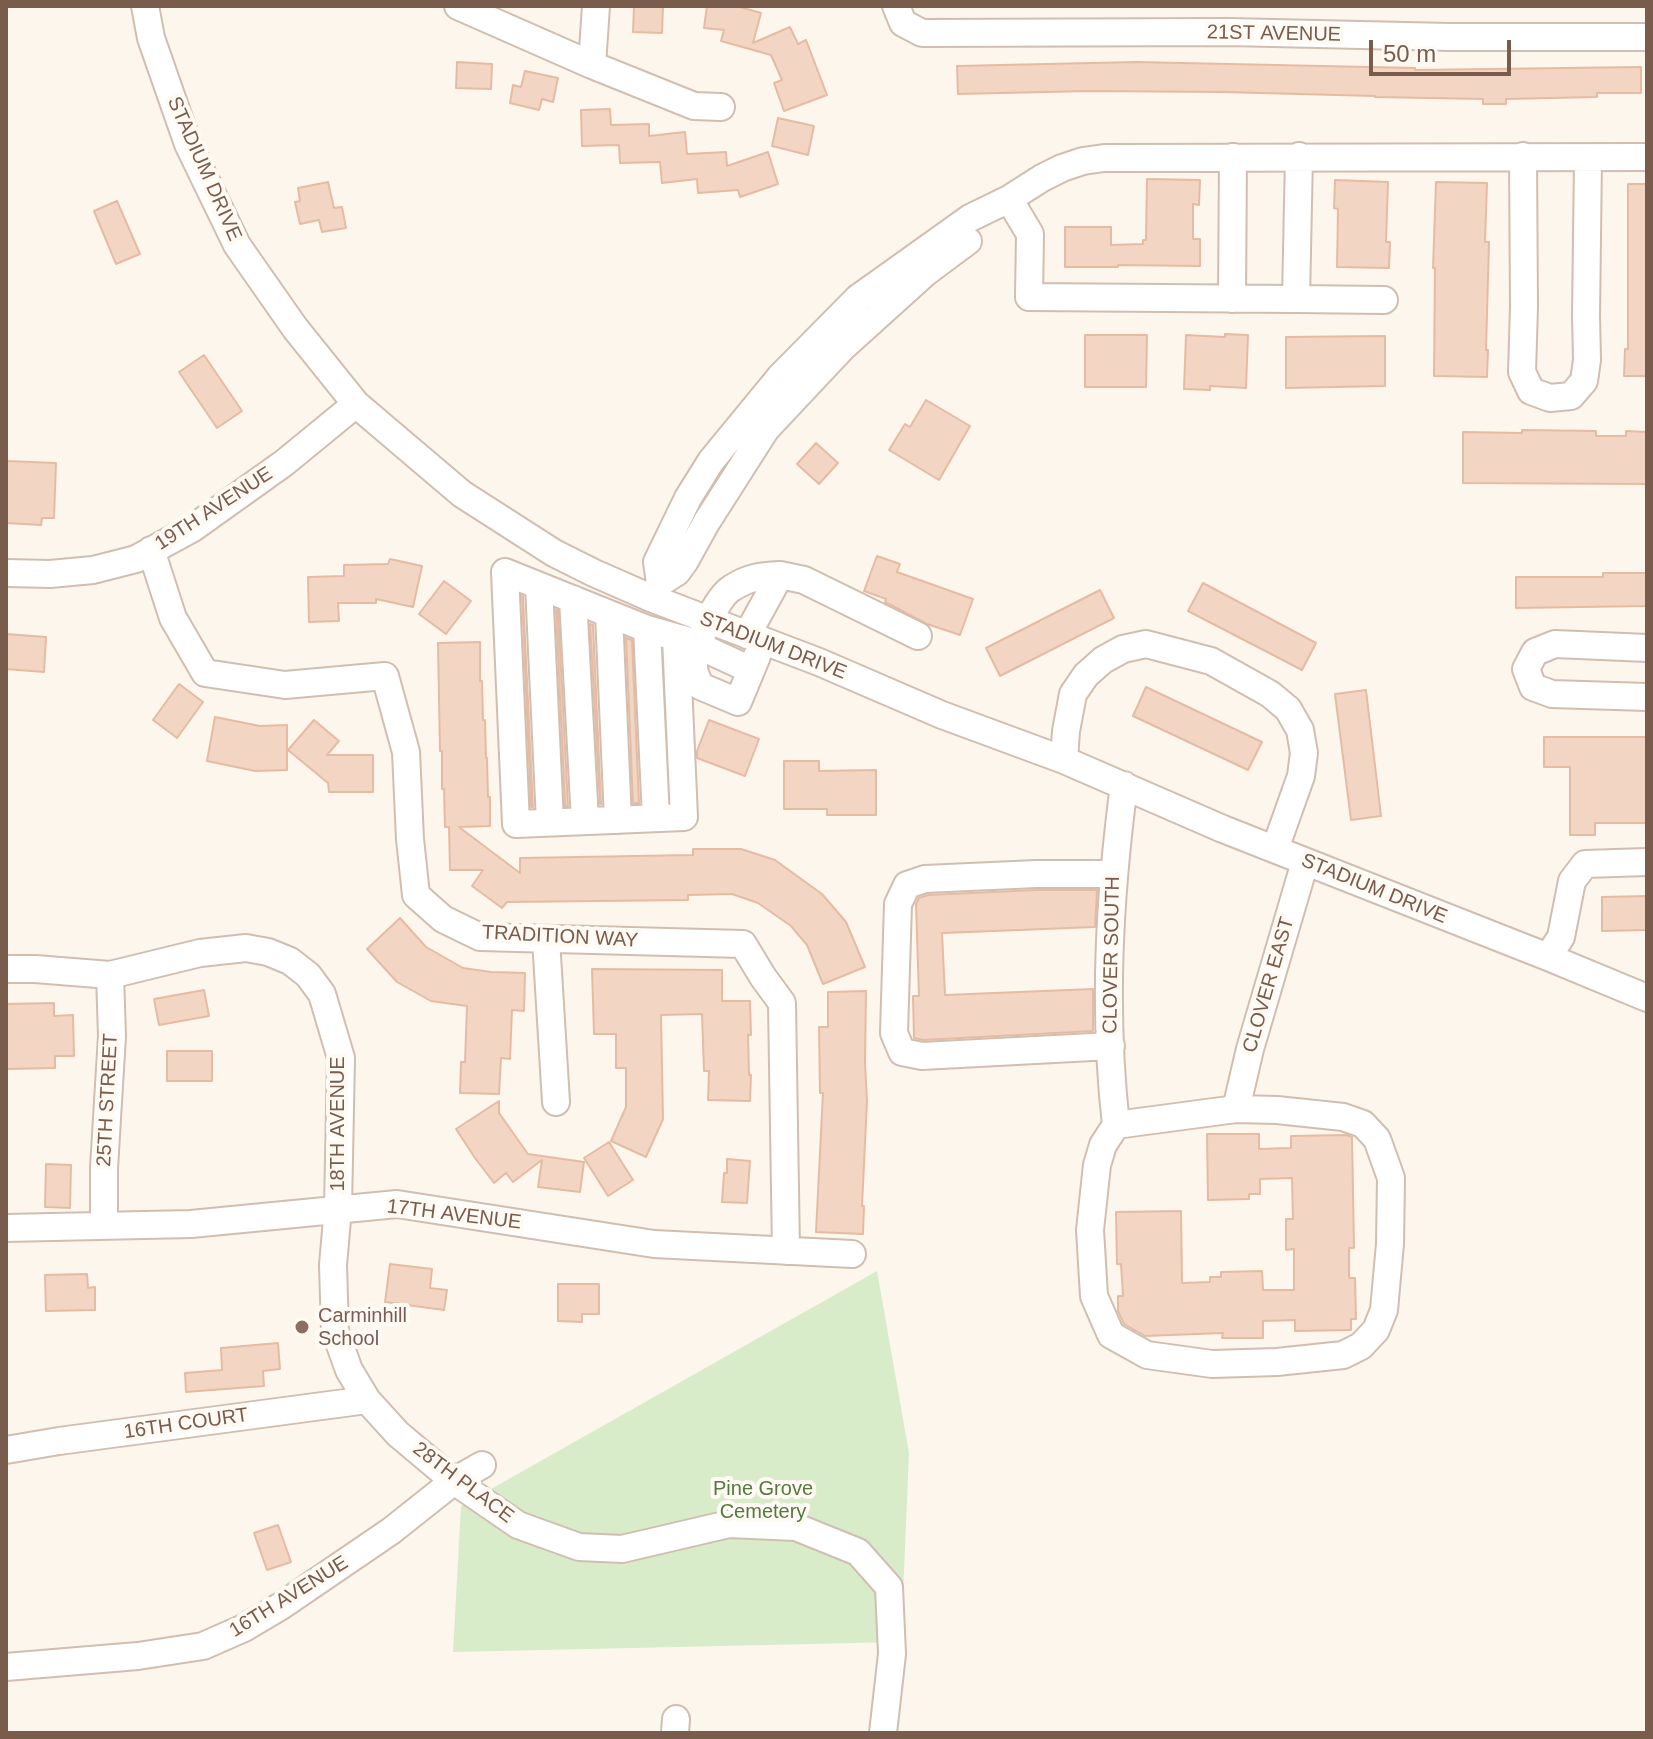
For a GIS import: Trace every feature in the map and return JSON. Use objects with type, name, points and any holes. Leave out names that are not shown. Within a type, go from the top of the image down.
[{"type":"street","name":"STADIUM DRIVE","points":[[145,6],[151,38],[188,144],[237,245],[295,328],[356,404],[462,494],[554,553],[594,573],[656,591],[709,620],[819,662],[942,715],[1064,760],[1305,862],[1647,998]]},
{"type":"street","points":[[458,6],[694,106],[721,107]]},
{"type":"street","points":[[592,65],[596,6]]},
{"type":"street","name":"21ST AVENUE","points":[[900,14],[922,33],[1228,32],[1513,38],[1647,37]]},
{"type":"street","points":[[1296,299],[1299,156]]},
{"type":"street","points":[[1523,156],[1522,372],[1531,391],[1550,398],[1571,396],[1584,381],[1587,360],[1588,159]]},
{"type":"street","points":[[1232,299],[1233,157]]},
{"type":"street","points":[[656,591],[685,561],[766,429],[843,347],[925,273],[981,232],[1009,199],[1062,168],[1104,158],[1647,157]]},
{"type":"street","points":[[1009,199],[1030,234],[1029,297],[1384,300]]},
{"type":"street","name":"19TH AVENUE","points":[[6,573],[50,574],[93,570],[136,559],[193,528],[284,463],[356,404]]},
{"type":"street","name":"TRADITION WAY","points":[[151,550],[173,618],[205,673],[285,685],[385,676],[406,752],[416,895],[443,919],[480,937],[743,944],[782,1003],[786,1251]]},
{"type":"street","points":[[751,670],[686,642],[505,572],[516,824],[684,817],[686,642],[709,620],[728,590],[753,577],[780,575],[804,580],[918,636]]},
{"type":"street","points":[[686,642],[700,686],[738,702],[751,670],[755,638],[780,575]]},
{"type":"street","points":[[539,586],[550,822]]},
{"type":"street","points":[[573,599],[585,821]]},
{"type":"street","points":[[609,614],[618,820]]},
{"type":"street","points":[[647,629],[656,818]]},
{"type":"street","points":[[1064,760],[1073,694],[1086,675],[1103,660],[1123,649],[1146,644],[1211,661],[1270,694],[1288,709],[1300,730],[1304,753],[1301,776],[1275,849]]},
{"type":"street","points":[[1647,648],[1555,644],[1535,652],[1526,669],[1533,687],[1552,694],[1647,697]]},
{"type":"street","name":"CLOVER SOUTH","points":[[1116,1125],[1112,1087],[1109,931],[1124,785]]},
{"type":"street","name":"CLOVER EAST","points":[[1236,1109],[1250,1049],[1305,862]]},
{"type":"street","points":[[1548,957],[1561,937],[1572,881],[1585,864],[1647,862]]},
{"type":"street","points":[[1111,1046],[922,1056],[902,1052],[894,1033],[898,904],[907,885],[925,879],[1114,874]]},
{"type":"street","points":[[546,939],[556,1102]]},
{"type":"street","name":"18TH AVENUE","points":[[6,969],[110,975],[200,953],[246,948],[290,961],[308,975],[322,994],[341,1058],[338,1208]]},
{"type":"street","name":"25TH STREET","points":[[104,1226],[104,1168],[112,1036],[110,975]]},
{"type":"street","points":[[1236,1109],[1343,1117],[1363,1124],[1377,1139],[1391,1178],[1390,1244],[1384,1310],[1376,1330],[1361,1346],[1343,1355],[1277,1362],[1212,1364],[1147,1355],[1111,1335],[1094,1296],[1090,1230],[1097,1165],[1103,1145],[1116,1125],[1236,1109]]},
{"type":"street","name":"17TH AVENUE","points":[[6,1228],[191,1224],[397,1204],[654,1244],[852,1254]]},
{"type":"street","name":"28TH PLACE","points":[[338,1208],[333,1265],[335,1331],[349,1370],[367,1400],[398,1434],[454,1481],[518,1525],[579,1547],[622,1549],[729,1524],[796,1527],[858,1552],[889,1587],[892,1654],[885,1730]]},
{"type":"street","name":"16TH COURT","points":[[6,1450],[367,1400]]},
{"type":"street","name":"16TH AVENUE","points":[[6,1667],[138,1656],[203,1646],[244,1628],[281,1606],[391,1531],[454,1481],[482,1465]]},
{"type":"green space","name":"Pine Grove Cemetery","points":[[877,1271],[909,1453],[901,1642],[453,1652],[461,1506]]},
{"type":"building","points":[[634,6],[663,6],[662,33],[633,32]]},
{"type":"building","points":[[707,6],[736,6],[761,13],[753,43],[790,27],[798,44],[806,40],[827,95],[784,111],[774,83],[782,80],[771,55],[721,41],[724,30],[704,28]]},
{"type":"building","points":[[457,62],[492,64],[491,89],[456,88]]},
{"type":"building","points":[[1136,62],[1415,70],[1641,67],[1641,93],[1506,99],[1506,104],[1483,104],[1483,99],[1222,92],[958,94],[957,66]]},
{"type":"building","points":[[525,71],[558,78],[553,102],[542,99],[539,110],[510,103],[513,85],[521,87]]},
{"type":"building","points":[[610,109],[611,125],[649,124],[649,136],[685,132],[687,154],[726,152],[727,166],[768,152],[778,184],[740,197],[738,190],[698,193],[697,179],[662,183],[660,162],[620,163],[619,145],[582,146],[581,110]]},
{"type":"building","points":[[778,118],[814,126],[808,155],[772,146]]},
{"type":"building","points":[[1147,179],[1200,180],[1199,205],[1193,204],[1193,239],[1200,239],[1200,266],[1065,267],[1065,227],[1111,227],[1111,245],[1143,244],[1146,240]]},
{"type":"building","points":[[1335,180],[1388,182],[1386,242],[1390,242],[1389,268],[1337,267]]},
{"type":"building","points":[[328,182],[334,208],[342,207],[346,228],[322,232],[319,220],[300,224],[295,202],[300,201],[298,188]]},
{"type":"building","points":[[1436,182],[1487,183],[1487,377],[1434,376]]},
{"type":"building","points":[[1628,184],[1647,184],[1647,376],[1624,376],[1625,349],[1628,349]]},
{"type":"building","points":[[117,201],[140,254],[116,264],[94,211]]},
{"type":"building","points":[[1225,334],[1248,335],[1246,388],[1210,386],[1210,390],[1184,389],[1186,335],[1225,337]]},
{"type":"building","points":[[1085,335],[1147,335],[1146,387],[1085,387]]},
{"type":"building","points":[[1385,336],[1385,386],[1286,388],[1286,337]]},
{"type":"building","points":[[204,355],[242,411],[217,428],[179,372]]},
{"type":"building","points":[[926,400],[970,426],[939,480],[889,450],[905,424],[910,427]]},
{"type":"building","points":[[1522,430],[1596,431],[1596,436],[1626,436],[1626,431],[1647,432],[1647,484],[1463,483],[1463,432],[1522,433]]},
{"type":"building","points":[[816,443],[838,463],[819,484],[797,464]]},
{"type":"building","points":[[6,461],[56,463],[54,518],[42,518],[41,525],[6,523]]},
{"type":"building","points":[[877,556],[900,564],[897,572],[973,599],[960,635],[927,624],[885,602],[886,599],[864,591]]},
{"type":"building","points":[[390,559],[422,566],[413,607],[376,599],[376,603],[338,603],[339,621],[309,622],[308,577],[344,576],[344,565],[388,564]]},
{"type":"building","points":[[1603,573],[1647,573],[1647,606],[1516,608],[1516,577],[1603,577]]},
{"type":"building","points":[[444,581],[471,601],[446,634],[419,614]]},
{"type":"building","points":[[1203,583],[1316,643],[1302,670],[1188,611]]},
{"type":"building","points":[[1100,590],[1114,618],[1000,676],[986,648]]},
{"type":"building","points":[[523,597],[533,807],[531,807]]},
{"type":"building","points":[[558,610],[568,806],[565,806]]},
{"type":"building","points":[[590,624],[593,625],[601,804],[600,804]]},
{"type":"building","points":[[6,634],[46,637],[44,672],[6,669]]},
{"type":"building","points":[[626,638],[632,640],[639,803],[633,803]]},
{"type":"building","points":[[480,642],[490,826],[459,827],[520,873],[520,858],[693,855],[693,849],[741,849],[775,860],[822,894],[846,922],[865,967],[823,984],[807,945],[791,926],[758,903],[732,894],[688,895],[688,900],[507,902],[502,908],[472,886],[483,870],[450,870],[449,827],[445,827],[442,789],[438,643]]},
{"type":"building","points":[[179,684],[203,702],[177,738],[153,720]]},
{"type":"building","points":[[1146,687],[1262,742],[1248,770],[1133,716]]},
{"type":"building","points":[[1366,690],[1381,816],[1351,820],[1335,694]]},
{"type":"building","points":[[215,717],[260,726],[287,725],[287,770],[255,771],[207,761]]},
{"type":"building","points":[[314,720],[339,741],[327,755],[373,755],[373,792],[329,792],[328,783],[288,750]]},
{"type":"building","points":[[709,720],[759,739],[745,776],[697,758]]},
{"type":"building","points":[[1544,737],[1647,737],[1647,823],[1595,823],[1595,835],[1570,835],[1570,767],[1544,767]]},
{"type":"building","points":[[784,761],[819,761],[819,771],[876,770],[876,815],[827,815],[827,809],[784,809]]},
{"type":"building","points":[[1036,890],[1097,890],[1095,927],[942,933],[945,995],[1093,989],[1093,1031],[914,1038],[913,996],[919,996],[916,904],[919,898]]},
{"type":"building","points":[[1647,896],[1647,930],[1602,931],[1602,897]]},
{"type":"building","points":[[400,918],[426,947],[463,968],[525,973],[524,1011],[512,1010],[510,1059],[501,1058],[499,1094],[460,1093],[461,1062],[465,1062],[467,1006],[431,1001],[397,982],[367,949]]},
{"type":"building","points":[[592,969],[722,970],[722,1001],[750,1001],[750,1101],[708,1100],[709,1071],[704,1071],[702,1014],[661,1015],[663,1119],[646,1157],[611,1141],[626,1107],[626,1068],[616,1068],[616,1034],[594,1034]]},
{"type":"building","points":[[204,990],[209,1016],[159,1025],[154,999]]},
{"type":"building","points":[[866,991],[863,1234],[816,1232],[823,1093],[820,1093],[819,1027],[828,1027],[828,992]]},
{"type":"building","points":[[54,1003],[54,1016],[73,1015],[74,1056],[55,1056],[55,1068],[6,1069],[6,1004]]},
{"type":"building","points":[[167,1051],[212,1051],[212,1081],[167,1081]]},
{"type":"building","points":[[499,1101],[499,1113],[528,1154],[584,1162],[580,1192],[538,1187],[542,1160],[513,1182],[506,1173],[494,1183],[456,1129]]},
{"type":"building","points":[[1207,1134],[1259,1134],[1259,1149],[1291,1148],[1291,1136],[1352,1137],[1354,1248],[1349,1248],[1349,1278],[1355,1278],[1356,1319],[1351,1319],[1351,1330],[1295,1331],[1295,1320],[1263,1321],[1263,1338],[1222,1338],[1223,1333],[1145,1336],[1124,1324],[1118,1311],[1118,1296],[1123,1296],[1121,1264],[1117,1264],[1116,1212],[1181,1211],[1182,1283],[1210,1282],[1210,1277],[1221,1277],[1221,1272],[1262,1271],[1263,1290],[1294,1290],[1294,1249],[1286,1250],[1286,1219],[1293,1219],[1292,1178],[1260,1179],[1260,1194],[1249,1194],[1249,1199],[1208,1200]]},
{"type":"building","points":[[609,1142],[633,1180],[608,1196],[584,1158]]},
{"type":"building","points":[[727,1159],[750,1161],[747,1203],[722,1202]]},
{"type":"building","points":[[46,1164],[71,1165],[70,1208],[45,1207]]},
{"type":"building","points":[[390,1264],[432,1269],[430,1288],[447,1290],[444,1310],[385,1302]]},
{"type":"building","points":[[87,1274],[88,1288],[95,1287],[95,1310],[46,1311],[45,1275]]},
{"type":"building","points":[[558,1284],[599,1284],[599,1314],[582,1314],[582,1322],[558,1321]]},
{"type":"building","points":[[278,1343],[280,1369],[263,1371],[264,1386],[186,1392],[185,1373],[222,1370],[221,1348]]},
{"type":"building","points":[[278,1525],[291,1562],[267,1570],[254,1533]]},
{"type":"place","name":"Carminhill School","points":[[302,1327]]}]
